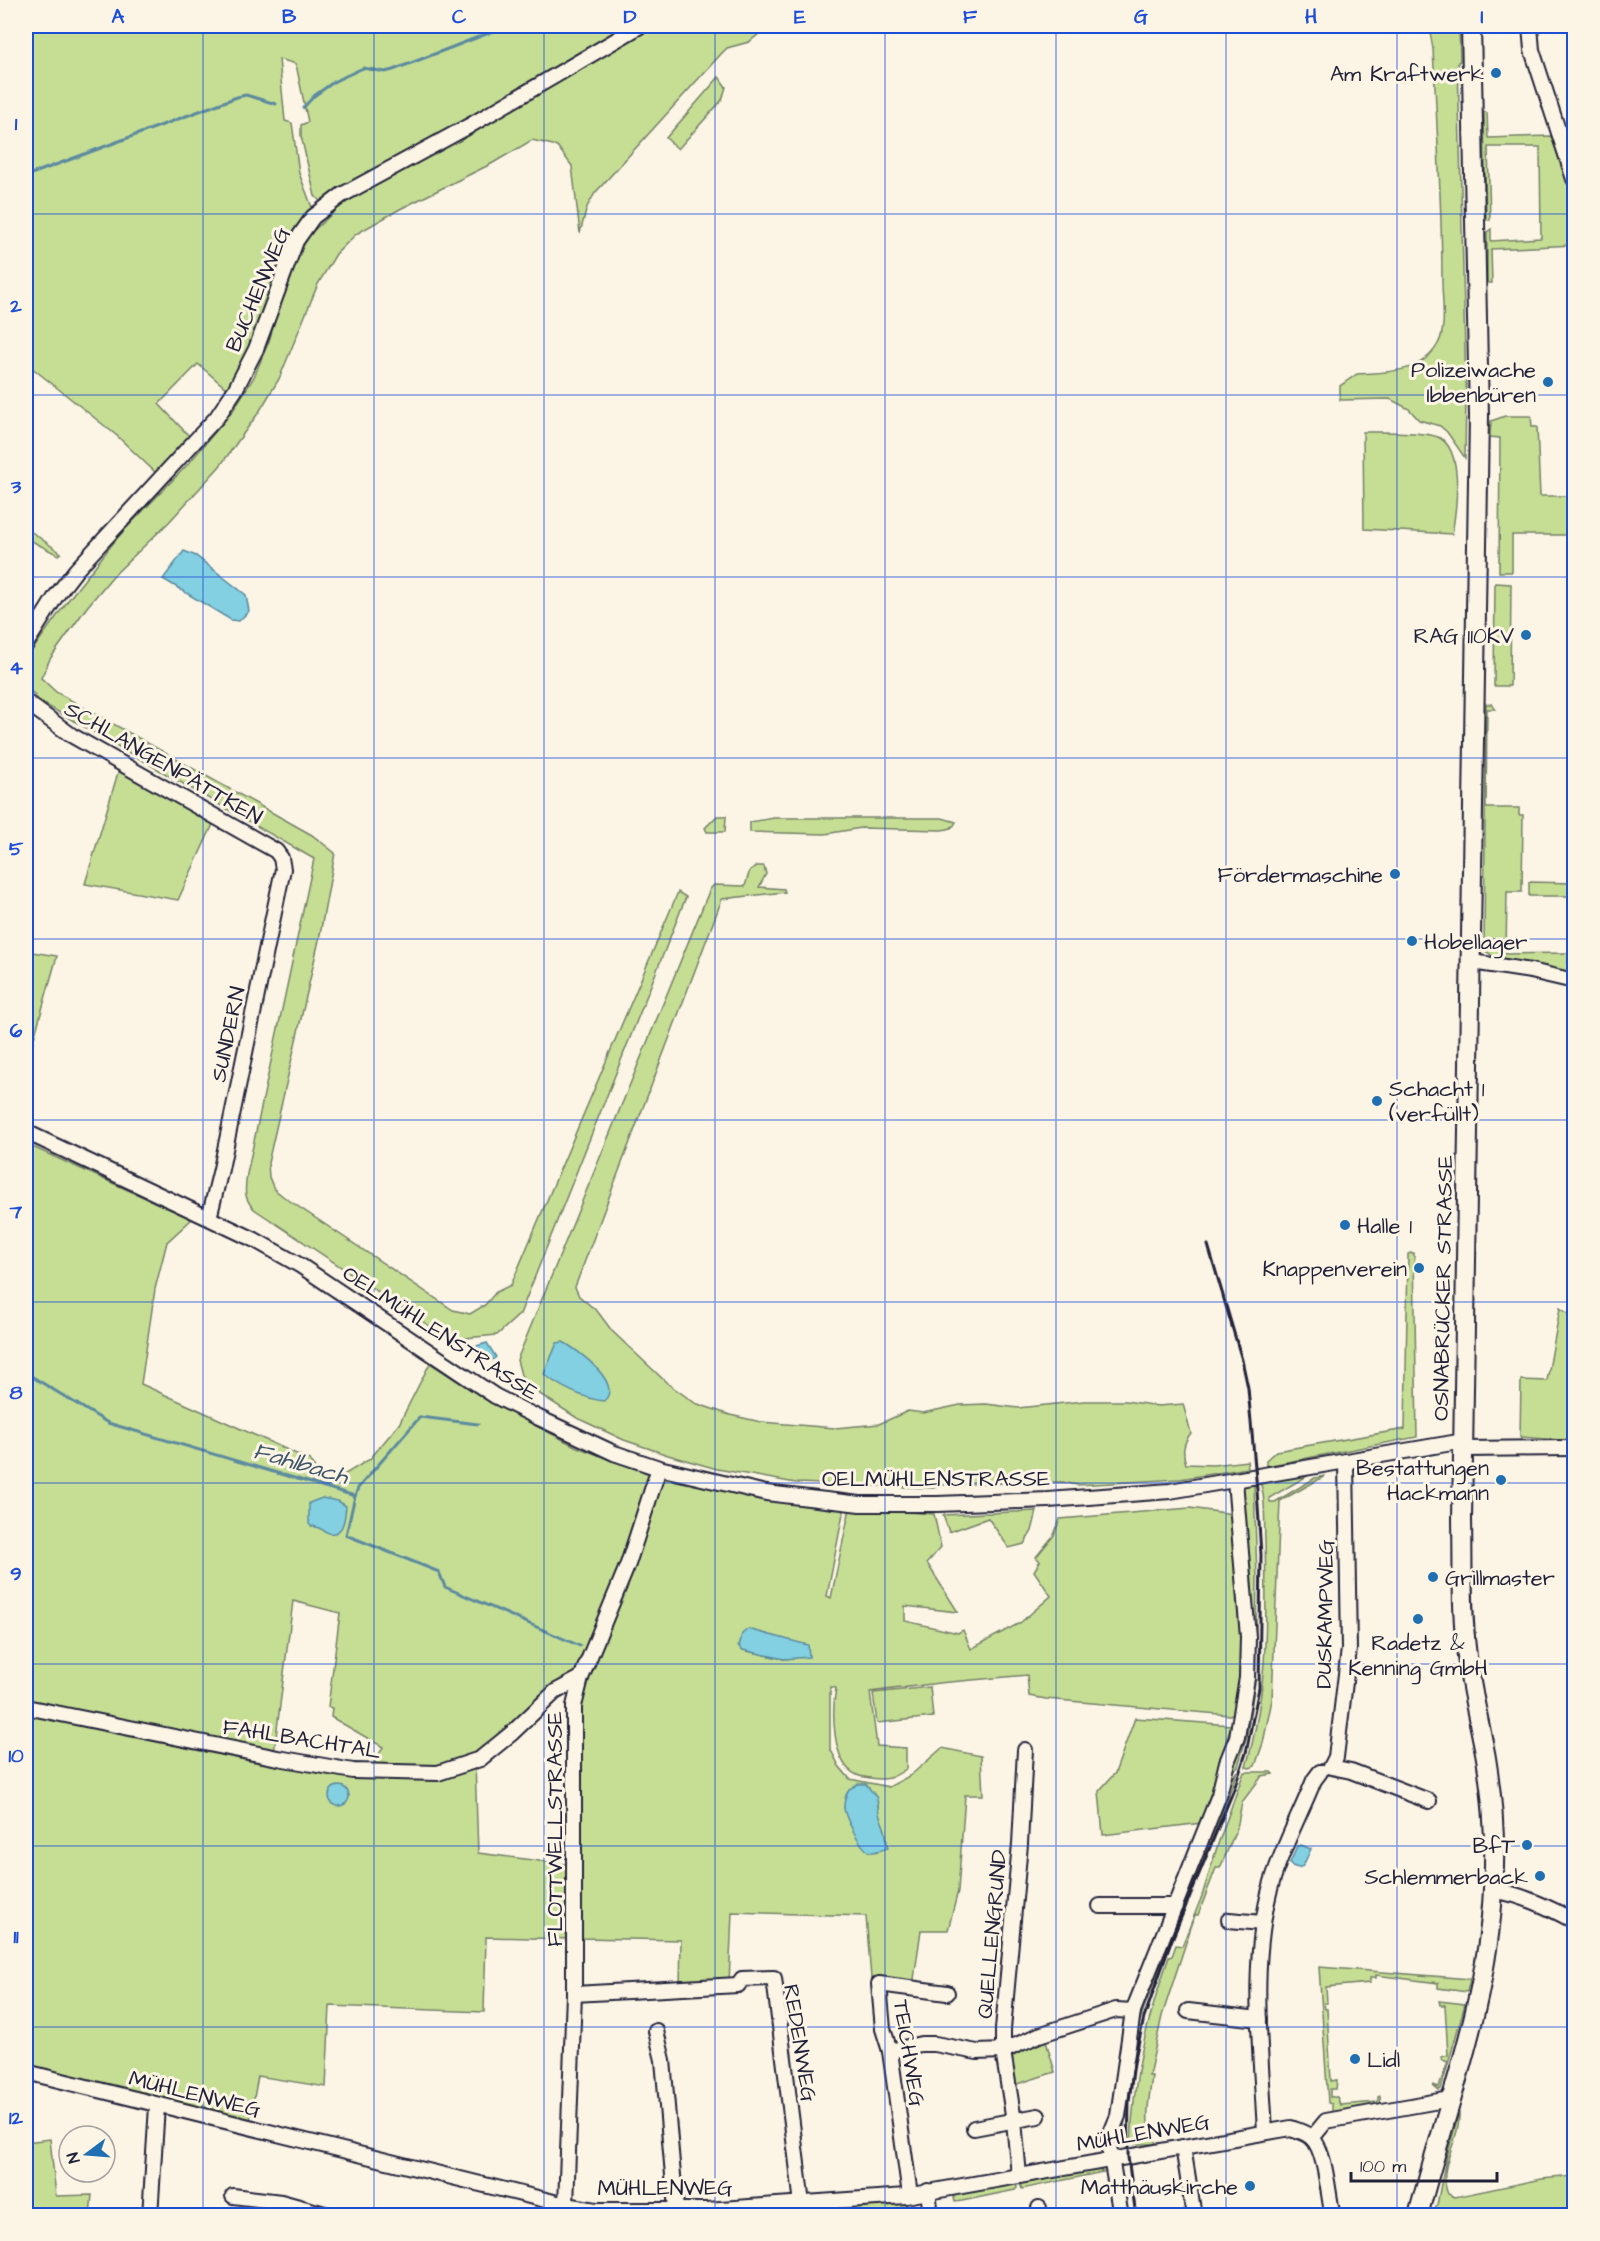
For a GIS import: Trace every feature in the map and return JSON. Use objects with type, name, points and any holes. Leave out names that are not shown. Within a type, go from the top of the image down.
[{"type":"main road","name":"OSNABRÜCKER STRASSE","points":[[1418,2216],[1450,2099],[1472,2030],[1483,1977],[1493,1890],[1492,1806],[1467,1656],[1464,1615],[1464,1445],[1479,416],[1471,26]]},
{"type":"street","name":"BUCHENWEG","points":[[26,644],[56,596],[76,570],[209,426],[235,390],[256,349],[296,241],[313,217],[342,195],[469,126],[640,26]]},
{"type":"street","points":[[1530,26],[1532,50],[1575,179]]},
{"type":"street","name":"SCHLANGENPÄTTKEN","points":[[26,702],[71,735],[232,825],[276,851],[281,858]]},
{"type":"street","name":"SUNDERN","points":[[209,1218],[283,869],[281,858]]},
{"type":"street","points":[[1472,962],[1531,970],[1575,981]]},
{"type":"street","name":"OELMÜHLENSTRASSE","points":[[26,1132],[255,1240],[302,1266],[495,1396],[581,1438],[659,1468],[766,1494],[860,1504],[1048,1500],[1170,1491],[1346,1461],[1464,1445],[1575,1448]]},
{"type":"street","name":"DUSKAMPWEG","points":[[1265,2132],[1259,2019],[1262,1923],[1272,1880],[1314,1780],[1336,1757],[1348,1649],[1346,1461]]},
{"type":"street","name":"FLOTTWELLSTRASSE","points":[[565,2210],[574,1994],[574,1706],[581,1678],[628,1564],[659,1468]]},
{"type":"street","points":[[1121,2216],[1108,2140],[1118,2116],[1133,2011],[1219,1794],[1227,1762],[1237,1737],[1246,1678],[1248,1637],[1235,1480]]},
{"type":"street","name":"FAHLBACHTAL","points":[[26,1707],[353,1771],[438,1773],[480,1759],[512,1733],[555,1692],[581,1678]]},
{"type":"street","name":"QUELLENGRUND","points":[[1019,2176],[1014,2121],[1003,2051],[1003,2029],[1020,1844],[1025,1750]]},
{"type":"street","points":[[1325,1769],[1351,1771],[1429,1801]]},
{"type":"street","points":[[1493,1890],[1516,1894],[1543,1904],[1575,1921]]},
{"type":"street","points":[[1100,1906],[1174,1906]]},
{"type":"street","points":[[1229,1920],[1262,1923]]},
{"type":"street","name":"REDENWEG","points":[[574,1994],[738,1985],[742,1979],[774,1978],[802,2204]]},
{"type":"street","name":"TEICHWEG","points":[[910,2195],[879,1984],[947,1993]]},
{"type":"street","points":[[890,2051],[921,2044],[935,2044],[977,2052],[1003,2051],[1039,2035],[1116,2010],[1133,2011]]},
{"type":"street","points":[[1188,2011],[1259,2019]]},
{"type":"street","points":[[656,2031],[663,2060],[676,2210]]},
{"type":"street","name":"MÜHLENWEG","points":[[26,2072],[565,2210],[676,2210],[706,2213],[910,2195],[1292,2128],[1312,2138]]},
{"type":"street","points":[[1333,2216],[1320,2150],[1312,2138],[1326,2121],[1450,2099]]},
{"type":"street","points":[[150,2216],[157,2106]]},
{"type":"street","points":[[974,2128],[1038,2116]]},
{"type":"street","points":[[1183,2147],[1194,2216]]},
{"type":"street","points":[[928,2191],[931,2216]]},
{"type":"street","points":[[233,2196],[281,2202],[332,2216]]},
{"type":"green space","points":[[26,26],[629,26],[497,104],[449,128],[335,193],[322,203],[315,196],[301,136],[301,125],[308,122],[296,64],[279,59],[285,121],[292,123],[299,173],[313,210],[305,216],[274,276],[250,347],[227,389],[198,364],[159,404],[189,436],[157,474],[116,435],[26,363]]},
{"type":"green space","points":[[651,26],[761,26],[760,33],[749,42],[727,48],[721,54],[595,193],[587,207],[580,233],[572,166],[557,146],[532,140],[493,163],[400,209],[356,234],[336,254],[318,284],[279,379],[259,412],[220,466],[169,522],[112,577],[87,607],[50,659],[41,678],[56,692],[312,835],[335,853],[319,940],[268,1163],[269,1177],[274,1189],[284,1197],[453,1310],[470,1314],[485,1305],[496,1292],[511,1285],[678,892],[686,897],[520,1314],[497,1335],[454,1339],[440,1333],[254,1209],[246,1197],[247,1174],[314,859],[39,701],[26,685],[26,659],[118,537],[189,463],[232,412],[254,377],[269,341],[293,261],[312,232],[343,204],[386,178],[485,126]]},
{"type":"green space","points":[[1429,26],[1459,26],[1466,395],[1465,458],[1447,432],[1440,426],[1419,420],[1409,409],[1390,399],[1340,400],[1340,386],[1357,374],[1391,372],[1413,366],[1431,354],[1441,337],[1443,314],[1440,194],[1433,49]]},
{"type":"green space","points":[[719,77],[726,87],[722,100],[678,149],[666,138]]},
{"type":"green space","points":[[1484,111],[1487,113],[1488,138],[1551,136],[1574,201],[1574,245],[1491,249],[1492,283],[1487,281],[1487,232],[1491,229],[1491,241],[1541,238],[1540,147],[1488,147],[1490,220],[1486,220]]},
{"type":"green space","points":[[1505,416],[1531,416],[1532,427],[1537,427],[1540,496],[1574,496],[1574,535],[1512,535],[1512,572],[1499,572],[1500,438],[1490,437],[1491,421]]},
{"type":"green space","points":[[1363,432],[1431,435],[1447,444],[1452,454],[1457,481],[1452,534],[1364,529]]},
{"type":"green space","points":[[26,528],[61,553],[58,555],[26,538]]},
{"type":"green space","points":[[1495,583],[1511,584],[1510,686],[1494,686]]},
{"type":"green space","points":[[1486,704],[1492,704],[1495,709],[1487,709],[1486,808],[1519,808],[1519,815],[1523,815],[1522,892],[1507,892],[1506,954],[1568,953],[1568,963],[1574,963],[1574,974],[1493,956],[1484,950]]},
{"type":"green space","points":[[119,769],[214,822],[178,900],[85,884]]},
{"type":"green space","points":[[717,816],[726,816],[725,832],[707,832],[705,828]]},
{"type":"green space","points":[[774,818],[942,818],[956,822],[952,827],[941,830],[861,828],[825,834],[750,832],[750,822]]},
{"type":"green space","points":[[757,866],[764,866],[766,874],[759,887],[784,889],[785,892],[722,899],[575,1287],[579,1296],[598,1312],[612,1331],[667,1383],[695,1403],[730,1415],[761,1422],[835,1428],[879,1424],[908,1411],[923,1413],[960,1405],[986,1404],[1018,1408],[1084,1401],[1126,1401],[1158,1406],[1183,1404],[1191,1433],[1184,1448],[1186,1464],[1213,1465],[1247,1461],[1248,1468],[1180,1479],[1077,1485],[1063,1482],[947,1484],[933,1488],[796,1483],[717,1469],[624,1440],[577,1418],[529,1387],[521,1375],[517,1360],[710,889],[714,885],[745,886],[750,870]]},
{"type":"green space","points":[[1529,882],[1574,883],[1574,896],[1529,896]]},
{"type":"green space","points":[[26,951],[57,956],[26,1067]]},
{"type":"green space","points":[[26,1144],[192,1219],[167,1242],[155,1289],[141,1384],[310,1460],[318,1473],[334,1481],[370,1459],[399,1424],[430,1363],[490,1402],[577,1447],[652,1475],[627,1561],[580,1675],[478,1756],[441,1770],[371,1769],[383,1747],[331,1717],[332,1708],[328,1707],[340,1613],[293,1601],[274,1753],[26,1703]]},
{"type":"green space","points":[[1414,1253],[1417,1437],[1266,1466],[1266,1460],[1276,1451],[1405,1429],[1408,1254]]},
{"type":"green space","points":[[1560,1308],[1574,1318],[1574,1441],[1520,1437],[1521,1380],[1547,1381]]},
{"type":"green space","points":[[1314,1472],[1269,1498],[1270,1502],[1275,1502],[1315,1478],[1325,1476],[1280,1501],[1272,1700],[1263,1743],[1255,1766],[1250,1768],[1246,1767],[1259,1711],[1266,1626],[1264,1510],[1260,1482]]},
{"type":"green space","points":[[658,1478],[844,1508],[827,1596],[831,1598],[850,1508],[934,1514],[941,1547],[927,1563],[958,1612],[905,1606],[905,1621],[958,1633],[963,1630],[971,1649],[1020,1623],[1051,1596],[1034,1571],[1040,1561],[1036,1557],[1054,1535],[1060,1519],[1190,1508],[1232,1514],[1240,1612],[1241,1662],[1237,1711],[1230,1715],[1029,1696],[1027,1675],[870,1692],[877,1746],[906,1748],[906,1769],[889,1778],[876,1779],[857,1775],[848,1769],[842,1760],[835,1736],[836,1688],[830,1687],[830,1748],[839,1766],[850,1779],[889,1787],[911,1775],[942,1748],[981,1756],[983,1795],[965,1795],[958,1891],[948,1930],[921,1930],[913,1986],[871,1978],[866,1916],[732,1912],[729,1983],[680,1986],[681,1940],[579,1938],[579,1700]],"holes":[[[739,1646],[809,1656],[784,1659],[743,1650]],[[878,1805],[878,1814],[885,1830],[886,1843],[851,1823],[844,1807]]]},
{"type":"green space","points":[[1245,1483],[1254,1483],[1257,1577],[1255,1682],[1247,1735],[1238,1766],[1229,1779],[1244,1713],[1242,1506],[1247,1503],[1241,1500],[1241,1487]]},
{"type":"green space","points":[[1037,1511],[1032,1531],[1024,1544],[1009,1548],[988,1518],[949,1532],[943,1515]]},
{"type":"green space","points":[[930,1687],[933,1717],[877,1723],[873,1693]]},
{"type":"green space","points":[[26,1711],[354,1774],[475,1763],[478,1853],[571,1865],[571,1939],[486,1937],[484,2012],[330,2006],[326,2087],[258,2076],[249,2125],[26,2069]]},
{"type":"green space","points":[[1135,1718],[1231,1725],[1202,1823],[1103,1835],[1099,1791],[1115,1773]]},
{"type":"green space","points":[[1237,1771],[1144,2008],[1129,2076],[1124,2146],[1114,2148],[1113,2136],[1135,2023],[1224,1791]]},
{"type":"green space","points":[[1244,1772],[1271,1772],[1273,1774],[1262,1776],[1242,1802],[1237,1828],[1220,1868],[1216,1868],[1198,1915],[1195,1915],[1162,2016],[1149,2076],[1152,2076],[1148,2102],[1149,2130],[1157,2144],[1131,2144],[1138,2072],[1147,2027],[1169,1957],[1172,1956],[1176,1945],[1182,1946],[1202,1896]]},
{"type":"green space","points":[[1319,1967],[1470,1979],[1467,1992],[1438,1988],[1438,1983],[1376,1975],[1376,1978],[1370,1978],[1370,1983],[1326,1987],[1327,2003],[1324,2003],[1327,2009],[1331,2081],[1337,2080],[1336,2089],[1330,2089],[1330,2097],[1337,2097],[1340,2105],[1378,2102],[1380,2096],[1381,2106],[1332,2115],[1332,2104],[1328,2103]]},
{"type":"green space","points":[[1439,2001],[1465,2004],[1441,2089],[1439,2090],[1433,2085],[1439,2087],[1448,2062],[1442,2060],[1442,2057],[1448,2055],[1445,2005],[1440,2005]]},
{"type":"green space","points":[[1045,2038],[1055,2072],[1014,2085],[1012,2057]]},
{"type":"green space","points":[[1459,2112],[1459,2122],[1445,2174],[1448,2194],[1455,2197],[1541,2179],[1574,2176],[1574,2215],[1433,2215]]},
{"type":"green space","points":[[50,2139],[56,2196],[92,2195],[90,2215],[26,2215],[26,2142]]},
{"type":"green space","points":[[1097,2169],[1103,2172],[1022,2189],[1019,2181]]},
{"type":"green space","points":[[1016,2182],[1015,2190],[955,2202],[953,2193]]},
{"type":"green space","points":[[873,2203],[906,2203],[906,2210],[874,2215],[797,2216],[798,2210]]},
{"type":"green space","points":[[254,2204],[299,2215],[252,2216]]},
{"type":"water","points":[[184,551],[196,556],[246,595],[249,611],[239,621],[231,620],[163,579]]},
{"type":"water","points":[[563,1342],[579,1352],[604,1377],[609,1394],[604,1401],[572,1392],[544,1374],[557,1343]]},
{"type":"water","points":[[487,1343],[496,1357],[491,1361],[481,1357],[474,1350],[477,1346]]},
{"type":"water","points":[[322,1498],[338,1501],[346,1506],[343,1525],[338,1532],[329,1533],[309,1524],[309,1503]]},
{"type":"water","points":[[748,1629],[808,1645],[809,1657],[784,1659],[743,1650],[739,1647],[742,1634]]},
{"type":"water","points":[[858,1784],[866,1784],[877,1798],[888,1848],[870,1852],[866,1850],[850,1824],[844,1807],[845,1800],[849,1789]]},
{"type":"water","points":[[339,1786],[346,1789],[349,1796],[346,1803],[339,1806],[332,1803],[329,1796],[332,1789]]},
{"type":"water","points":[[1301,1845],[1311,1849],[1303,1866],[1298,1868],[1290,1863],[1297,1846]]},
{"type":"waterway","points":[[303,108],[314,96],[335,81],[363,68],[385,72],[393,70],[507,26]]},
{"type":"waterway","points":[[26,176],[237,97],[246,95],[276,104]]},
{"type":"waterway","name":"Fahlbach","points":[[26,1373],[108,1423],[355,1496],[346,1535],[439,1572],[445,1587],[580,1646]]},
{"type":"waterway","points":[[355,1496],[358,1488],[420,1417],[478,1424]]},
{"type":"railway","points":[[1136,2216],[1128,2157],[1129,2101],[1134,2063],[1144,2018],[1171,1942],[1234,1789],[1246,1753],[1259,1688],[1261,1555],[1248,1388],[1208,1245]]},
{"type":"place","name":"Am Kraftwerk","points":[[1496,73]]},
{"type":"place","name":"Polizeiwache Ibbenbüren","points":[[1548,382]]},
{"type":"place","name":"RAG 110KV","points":[[1526,635]]},
{"type":"place","name":"Fördermaschine","points":[[1395,874]]},
{"type":"place","name":"Hobellager","points":[[1412,941]]},
{"type":"place","name":"Schacht 1 (verfüllt)","points":[[1377,1101]]},
{"type":"place","name":"Halle 1","points":[[1345,1225]]},
{"type":"place","name":"Knappenverein","points":[[1419,1268]]},
{"type":"place","name":"Bestattungen Hackmann","points":[[1501,1480]]},
{"type":"place","name":"Grillmaster","points":[[1433,1577]]},
{"type":"place","name":"Radetz & Kenning GmbH","points":[[1418,1619]]},
{"type":"place","name":"BfT","points":[[1527,1845]]},
{"type":"place","name":"Schlemmerback","points":[[1540,1876]]},
{"type":"place","name":"Lidl","points":[[1355,2059]]},
{"type":"place","name":"Matthäuskirche","points":[[1250,2186]]}]
